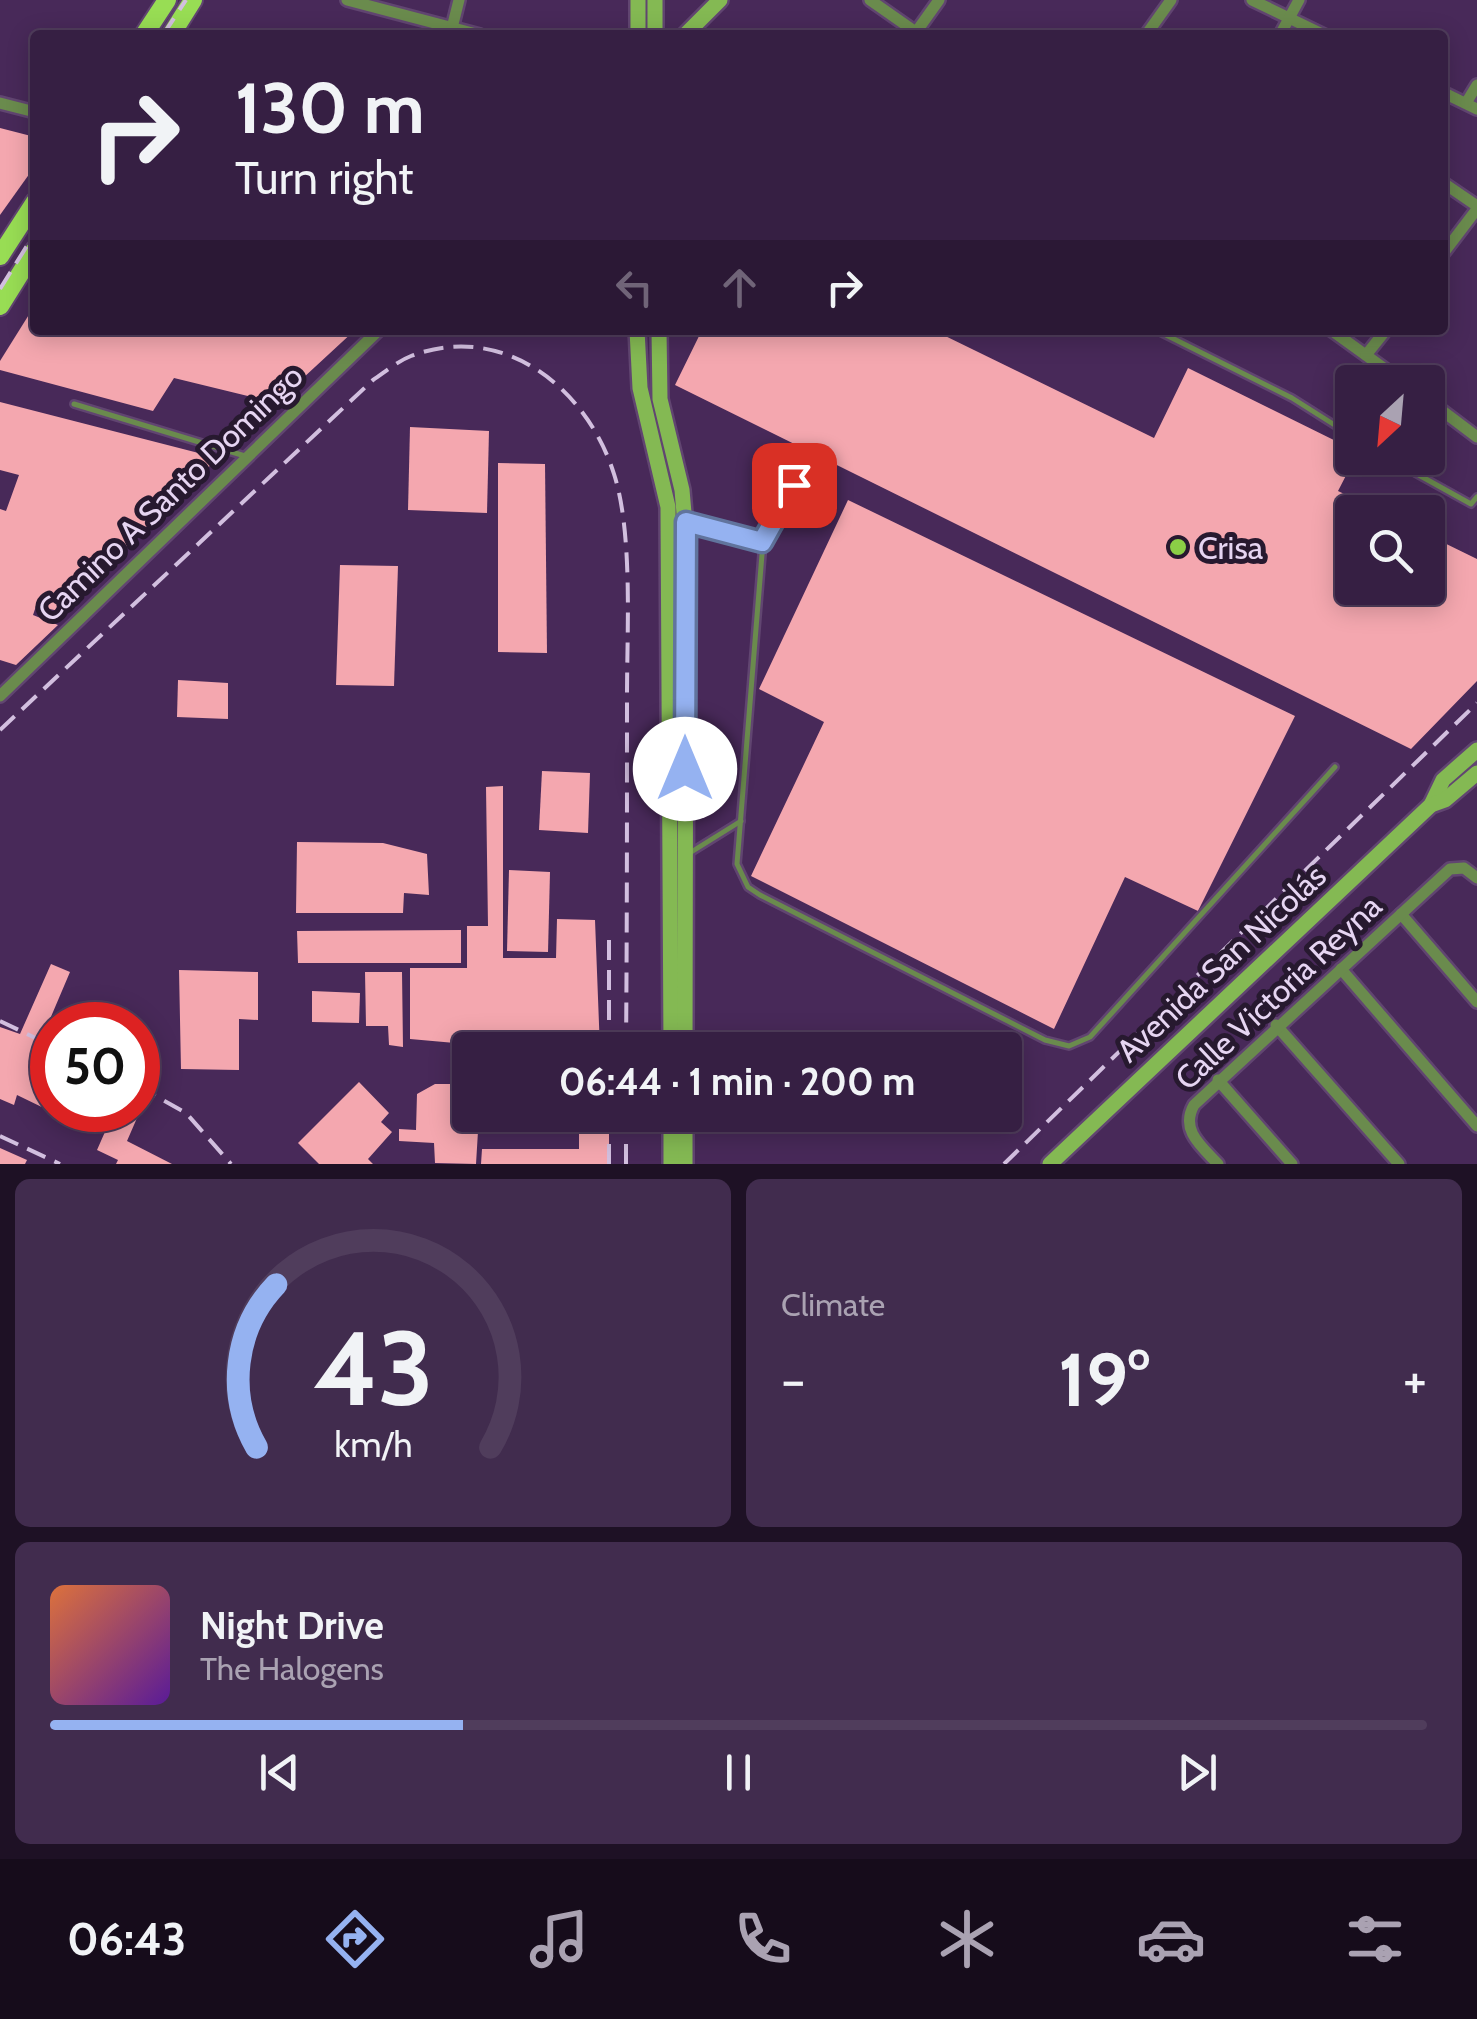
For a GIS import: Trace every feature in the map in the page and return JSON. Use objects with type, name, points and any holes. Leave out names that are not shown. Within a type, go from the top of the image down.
[{"type":"main road","points":[[147,30],[167,0]]},
{"type":"main road","points":[[174,30],[193,0]]},
{"type":"main road","points":[[638,0],[638,30]]},
{"type":"main road","points":[[655,0],[655,30]]},
{"type":"main road","points":[[690,30],[720,0]]},
{"type":"main road","points":[[0,256],[30,210]]},
{"type":"main road","points":[[0,306],[30,258]]},
{"type":"main road","points":[[638,335],[642,398],[668,507],[671,1032]]},
{"type":"main road","points":[[659,335],[660,399],[676,456],[686,522],[685,1032]]},
{"type":"main road","name":"Avenida San Nicolás","points":[[1050,1164],[1431,805],[1444,780],[1477,750]]},
{"type":"main road","name":"Avenida San Nicolás","points":[[1431,805],[1445,800],[1477,773]]},
{"type":"main road","points":[[671,1132],[671,1164]]},
{"type":"main road","points":[[685,1132],[685,1164]]},
{"type":"street","points":[[347,0],[460,30]]},
{"type":"street","points":[[452,28],[459,0]]},
{"type":"street","points":[[870,0],[911,30]]},
{"type":"street","points":[[920,30],[940,0]]},
{"type":"street","points":[[1150,30],[1171,0]]},
{"type":"street","points":[[1252,0],[1313,30]]},
{"type":"street","points":[[1282,30],[1299,0]]},
{"type":"street","points":[[1448,95],[1471,106],[1477,85]]},
{"type":"street","points":[[0,103],[30,111]]},
{"type":"street","points":[[1448,186],[1477,208],[1448,246]]},
{"type":"street","name":"Camino A Santo Domingo","points":[[0,696],[374,335]]},
{"type":"street","points":[[1339,335],[1380,365]]},
{"type":"street","points":[[1366,355],[1382,335]]},
{"type":"street","points":[[1445,413],[1477,437]]},
{"type":"street","name":"Calle Victoria Reyna","points":[[1218,1164],[1194,1138],[1188,1117],[1218,1080],[1450,869],[1464,868],[1477,878]]},
{"type":"street","points":[[1401,914],[1477,1002]]},
{"type":"street","points":[[1340,969],[1477,1126]]},
{"type":"street","points":[[1276,1025],[1400,1164]]},
{"type":"street","points":[[1218,1080],[1292,1164]]},
{"type":"lane","points":[[1166,335],[1292,398],[1335,425]]},
{"type":"lane","points":[[74,404],[248,457]]},
{"type":"lane","points":[[1418,475],[1474,506],[1477,497]]},
{"type":"lane","points":[[794,485],[762,542],[737,864],[748,887],[1046,1040],[1069,1046],[1090,1038],[1334,766]]},
{"type":"lane","points":[[686,522],[762,542]]},
{"type":"lane","points":[[684,856],[741,821]]},
{"type":"building","points":[[0,128],[30,136],[30,173],[0,215]]},
{"type":"building","points":[[30,313],[30,335],[350,335],[276,403],[174,378],[153,411],[0,370],[0,361]]},
{"type":"building","name":"Crisa","points":[[700,335],[943,335],[1154,438],[1188,368],[1335,441],[1335,475],[1346,475],[1338,491],[1346,495],[1335,495],[1335,605],[1445,605],[1445,543],[1477,559],[1477,681],[1411,749],[675,385]]},
{"type":"building","points":[[0,402],[218,458],[59,611],[36,606],[33,615],[58,625],[16,665],[0,660],[0,509],[6,511],[19,475],[0,470]]},
{"type":"building","points":[[410,427],[489,431],[487,513],[408,510]]},
{"type":"building","points":[[498,463],[545,464],[547,653],[498,652]]},
{"type":"building","points":[[848,500],[1295,716],[1198,911],[1125,877],[1054,1029],[751,876],[824,722],[759,689]]},
{"type":"building","points":[[340,565],[398,566],[394,686],[336,685]]},
{"type":"building","points":[[178,680],[228,683],[228,719],[177,717]]},
{"type":"building","points":[[542,771],[590,773],[588,833],[539,830]]},
{"type":"building","points":[[503,786],[503,958],[556,958],[557,919],[595,920],[599,1032],[452,1032],[452,1043],[410,1039],[410,968],[467,968],[467,926],[488,926],[486,787]]},
{"type":"building","points":[[297,842],[383,843],[427,854],[429,895],[404,893],[403,913],[296,913]]},
{"type":"building","points":[[509,870],[550,872],[548,952],[507,951]]},
{"type":"building","points":[[461,930],[461,963],[298,963],[297,931]]},
{"type":"building","points":[[51,964],[70,972],[57,1002],[34,1002]]},
{"type":"building","points":[[179,970],[258,972],[258,1020],[239,1019],[239,1070],[181,1069]]},
{"type":"building","points":[[365,972],[402,972],[403,1047],[389,1045],[388,1026],[366,1026]]},
{"type":"building","points":[[312,991],[360,993],[359,1023],[312,1022]]},
{"type":"building","points":[[30,1011],[30,1101],[17,1095],[14,1105],[0,1099],[0,1027],[20,1034]]},
{"type":"building","points":[[359,1082],[389,1113],[381,1122],[392,1132],[368,1159],[373,1164],[319,1164],[298,1143]]},
{"type":"building","points":[[435,1084],[452,1084],[452,1132],[478,1132],[476,1164],[435,1163],[434,1143],[399,1141],[399,1129],[416,1130],[417,1094]]},
{"type":"building","points":[[105,1132],[131,1132],[127,1141],[172,1164],[116,1164],[118,1160],[97,1150]]},
{"type":"building","points":[[579,1132],[609,1132],[609,1164],[481,1164],[482,1149],[579,1149]]},
{"type":"building","points":[[0,1148],[27,1160],[25,1164],[0,1164]]},
{"type":"railway","points":[[166,30],[186,0]]},
{"type":"railway","points":[[0,289],[30,241]]},
{"type":"railway","points":[[0,730],[373,380],[411,356],[445,347],[478,348],[509,355],[537,370],[584,414],[601,443],[620,498],[628,612],[626,1032]]},
{"type":"railway","points":[[1004,1164],[1477,703]]},
{"type":"railway","points":[[609,930],[609,1032]]},
{"type":"railway","points":[[0,1021],[30,1035]]},
{"type":"railway","points":[[160,1098],[186,1113],[231,1164]]},
{"type":"railway","points":[[609,1132],[609,1164]]},
{"type":"railway","points":[[626,1132],[626,1164]]},
{"type":"railway","points":[[0,1136],[60,1164]]},
{"type":"place","name":"Crisa","points":[[1178,547]]},
{"type":"route","points":[[685,769],[686,522],[762,542],[794,485]]}]
